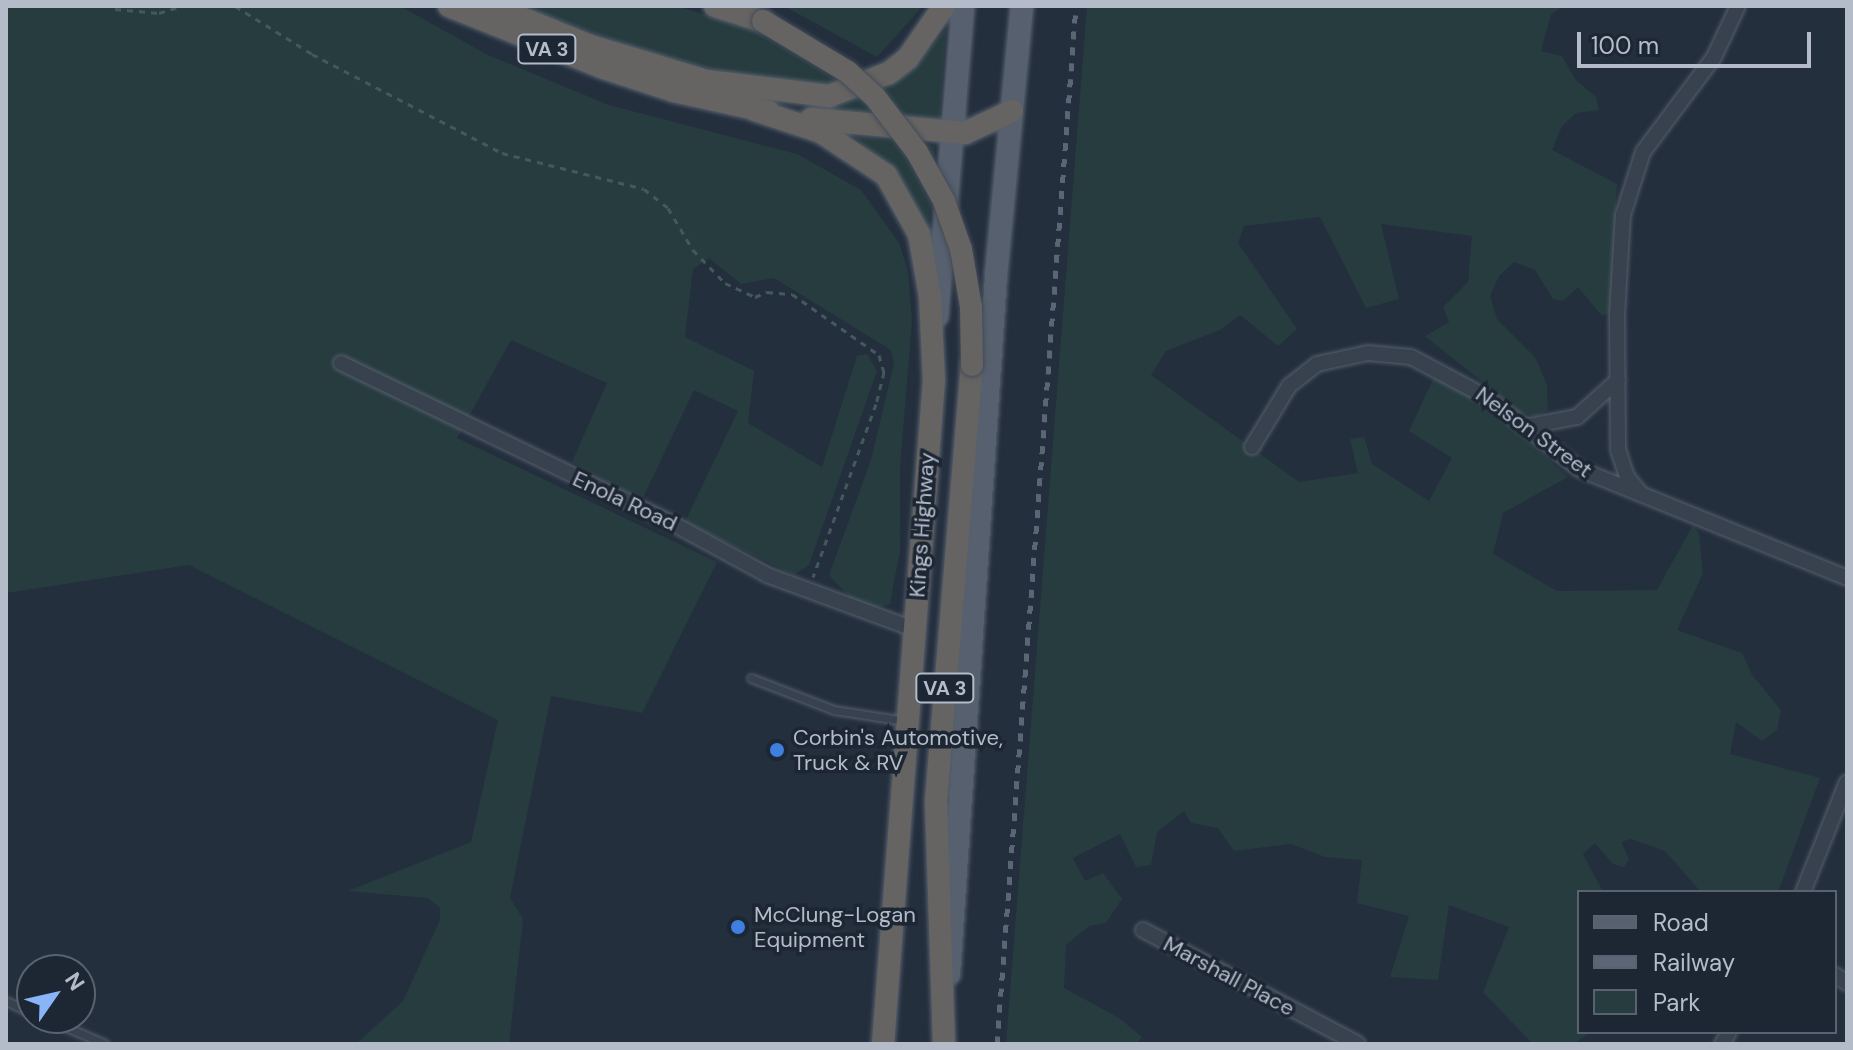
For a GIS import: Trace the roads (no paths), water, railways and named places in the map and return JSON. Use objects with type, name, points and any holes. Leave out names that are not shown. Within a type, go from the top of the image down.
[{"type":"highway","name":"VA 3","points":[[449,6],[604,68],[755,110],[850,147],[900,192],[925,260],[934,380]]},
{"type":"highway","points":[[492,6],[591,46],[707,81],[761,92],[829,96],[889,73],[908,58],[944,6]]},
{"type":"highway","name":"VA 3","points":[[715,6],[763,21],[848,72],[875,97],[917,152],[944,201],[961,249],[971,307],[972,365],[936,801],[935,893],[947,1012],[944,1044]]},
{"type":"highway","points":[[755,110],[950,133],[982,128],[1012,111]]},
{"type":"highway","name":"Kings Highway","points":[[883,1044],[934,380]]},
{"type":"main road","name":"Kings Highway","points":[[934,380],[950,133],[963,6]]},
{"type":"main road","points":[[947,1012],[1022,6]]},
{"type":"street","points":[[1643,496],[1627,477],[1618,450],[1619,247],[1631,183],[1654,133],[1714,57],[1738,6]]},
{"type":"street","name":"Nelson Street","points":[[1252,447],[1282,395],[1302,373],[1335,357],[1368,353],[1427,362],[1488,398],[1579,469],[1847,578]]},
{"type":"street","name":"Enola Road","points":[[341,363],[807,592],[914,629]]},
{"type":"street","points":[[1524,427],[1577,417],[1618,380]]},
{"type":"street","points":[[1804,890],[1847,782]]},
{"type":"street","name":"Marshall Place","points":[[1143,930],[1358,1044]]},
{"type":"lane","points":[[751,678],[834,710],[907,721]]},
{"type":"lane","points":[[82,1034],[105,1044]]},
{"type":"railway","points":[[997,1044],[1076,6]]},
{"type":"place","name":"Corbin's Automotive, Truck & RV","points":[[777,750]]},
{"type":"place","name":"McClung-Logan Equipment","points":[[738,927]]}]
